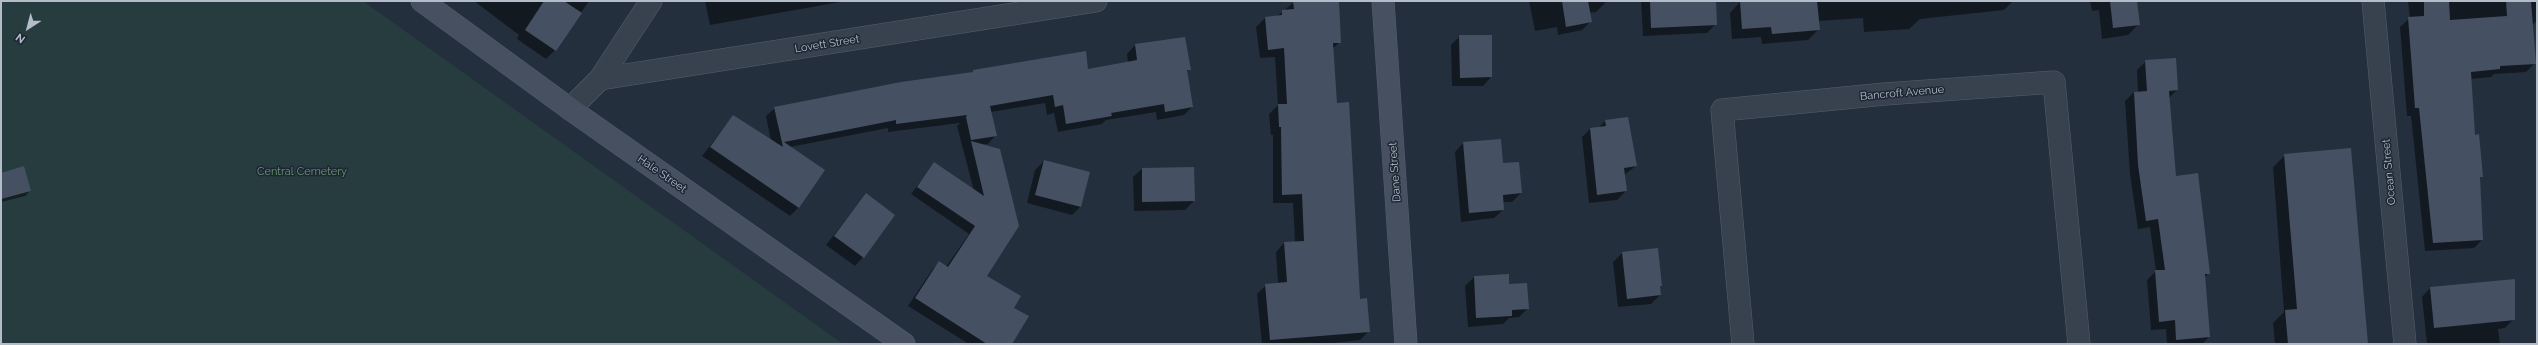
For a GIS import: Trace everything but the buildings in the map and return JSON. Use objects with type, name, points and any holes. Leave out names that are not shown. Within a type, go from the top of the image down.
[{"type":"main road","name":"Hale Street","points":[[422,1],[570,109],[904,344]]},
{"type":"main road","name":"Dane Street","points":[[1383,1],[1406,344]]},
{"type":"street","points":[[570,109],[600,79],[652,1]]},
{"type":"street","name":"Lovett Street","points":[[600,79],[1048,6],[1096,1]]},
{"type":"street","name":"Ocean Street","points":[[2373,1],[2405,344]]},
{"type":"street","name":"Bancroft Avenue","points":[[1743,344],[1722,110],[1884,94],[2054,82],[2079,344]]},
{"type":"green space","name":"Central Cemetery","points":[[1,1],[363,1],[843,344],[1,344]]}]
